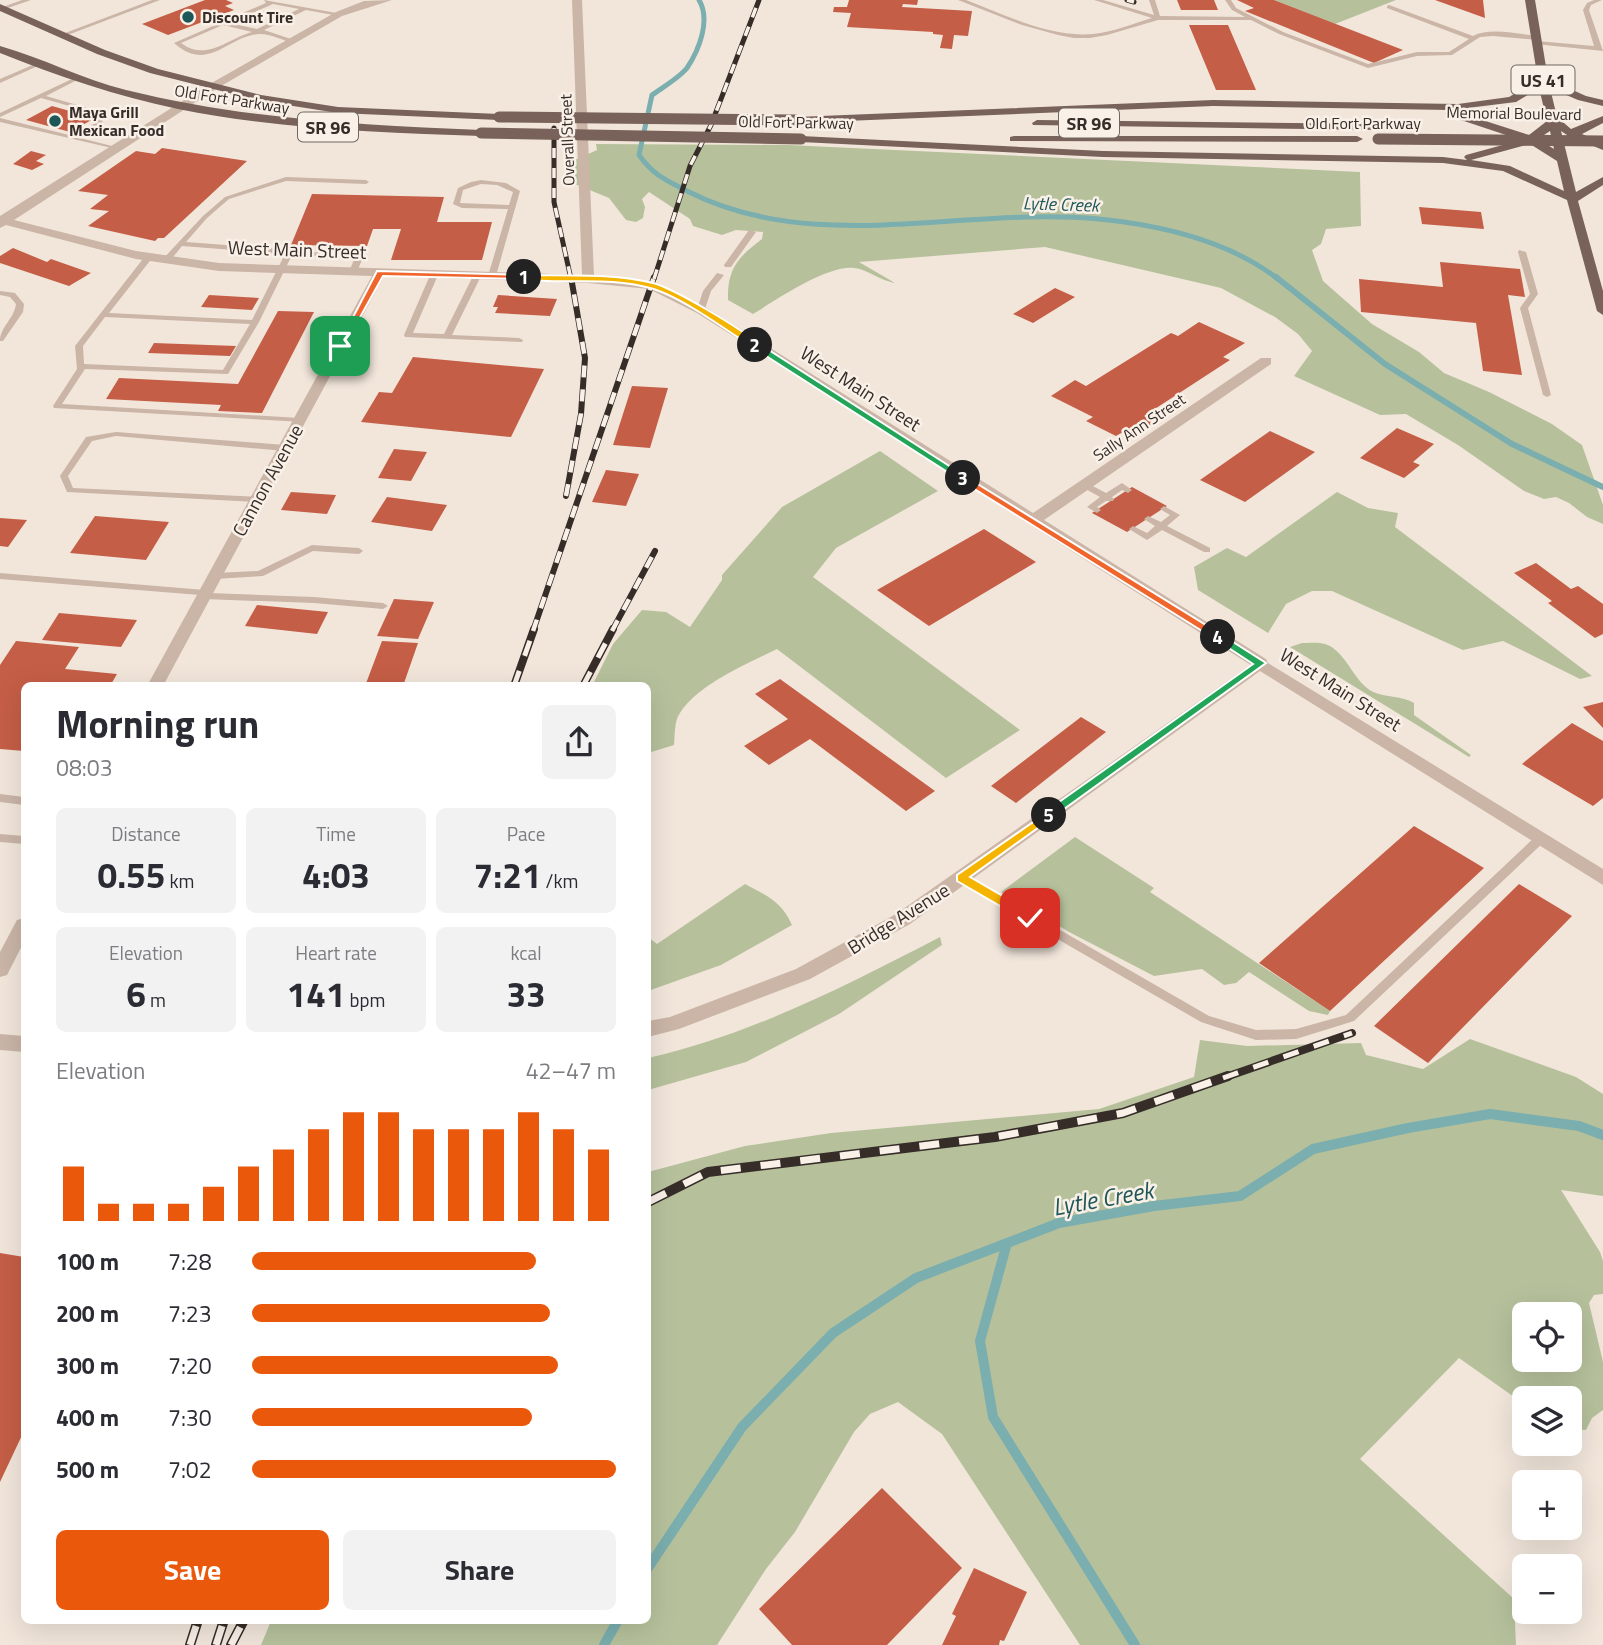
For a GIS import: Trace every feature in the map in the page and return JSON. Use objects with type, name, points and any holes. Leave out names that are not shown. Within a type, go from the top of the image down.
[{"type":"main road","name":"US 41","points":[[1530,0],[1543,81],[1555,120],[1586,256],[1602,307]]},
{"type":"main road","name":"Old Fort Parkway","points":[[2,7],[63,35],[154,71],[261,98],[338,110],[499,117],[796,120],[1380,133],[1603,141]]},
{"type":"main road","name":"Old Fort Parkway","points":[[0,49],[76,79],[177,107],[243,119],[333,128],[801,139],[1380,133]]},
{"type":"main road","points":[[796,120],[1213,103],[1419,108],[1499,103],[1524,95],[1543,81],[1582,98],[1603,103]]},
{"type":"main road","points":[[1419,108],[1468,117],[1530,139],[1562,159],[1566,143],[1574,135],[1603,119]]},
{"type":"main road","points":[[1443,160],[1492,153],[1530,139],[1555,120],[1574,135],[1603,147]]},
{"type":"main road","name":"Memorial Boulevard","points":[[1380,133],[1603,130]]},
{"type":"main road","points":[[801,139],[1104,155],[1443,160],[1506,169],[1573,199],[1603,180]]},
{"type":"street","points":[[2,222],[177,107],[339,14],[364,4],[387,0]]},
{"type":"street","name":"Overall Street","points":[[577,0],[588,279]]},
{"type":"street","name":"West Main Street","points":[[2,222],[149,257],[219,267],[588,279],[652,286],[701,310],[1032,522],[1603,878]]},
{"type":"street","name":"Cannon Avenue","points":[[157,682],[380,273]]},
{"type":"street","name":"Sally Ann Street","points":[[1032,522],[1266,361]]},
{"type":"street","name":"Bridge Avenue","points":[[651,1028],[672,1024],[803,974],[904,919],[1260,663]]},
{"type":"street","points":[[0,970],[21,931]]},
{"type":"street","points":[[0,1042],[21,1044]]},
{"type":"lane","points":[[2,7],[28,0]]},
{"type":"lane","points":[[63,35],[157,0]]},
{"type":"lane","points":[[261,0],[339,14]]},
{"type":"lane","points":[[961,0],[1036,27],[1075,36],[1107,33],[1158,18]]},
{"type":"lane","points":[[1097,0],[1158,18],[1254,19]]},
{"type":"lane","points":[[1152,0],[1158,18]]},
{"type":"lane","points":[[1228,0],[1234,9],[1281,33],[1368,66],[1417,54],[1450,54],[1473,38],[1493,34],[1601,49],[1586,10],[1589,4],[1599,0]]},
{"type":"lane","points":[[272,2],[177,43],[181,48],[203,54],[258,32],[305,8]]},
{"type":"lane","points":[[1389,7],[1473,38]]},
{"type":"lane","points":[[222,23],[292,41]]},
{"type":"lane","points":[[0,81],[37,65]]},
{"type":"lane","points":[[0,118],[76,79]]},
{"type":"lane","points":[[41,96],[96,112],[100,117],[100,123],[74,138]]},
{"type":"lane","points":[[0,118],[114,148]]},
{"type":"lane","points":[[166,260],[205,217],[227,198],[286,179],[366,182]]},
{"type":"lane","points":[[492,276],[517,191],[500,183],[465,185],[460,189],[457,204],[470,207],[512,207]]},
{"type":"lane","points":[[728,265],[752,232]]},
{"type":"lane","points":[[180,244],[360,255],[353,272]]},
{"type":"lane","points":[[80,366],[225,372],[290,252]]},
{"type":"lane","points":[[1522,252],[1534,294],[1524,308],[1547,395]]},
{"type":"lane","points":[[149,257],[79,346],[81,369],[57,406],[300,420]]},
{"type":"lane","points":[[434,275],[408,335],[519,340]]},
{"type":"lane","points":[[701,310],[707,291],[720,275]]},
{"type":"lane","points":[[447,337],[477,276]]},
{"type":"lane","points":[[0,293],[12,295],[20,304],[19,312],[0,339]]},
{"type":"lane","points":[[104,315],[254,322]]},
{"type":"lane","points":[[257,499],[70,490],[64,476],[89,439],[116,434],[285,448]]},
{"type":"lane","points":[[1085,485],[1109,498]]},
{"type":"lane","points":[[1097,510],[1091,507],[1109,498],[1122,486],[1128,490]]},
{"type":"lane","points":[[1133,529],[1147,537],[1176,515],[1164,509]]},
{"type":"lane","points":[[1148,519],[1207,550]]},
{"type":"lane","points":[[215,576],[260,574],[312,548],[359,551]]},
{"type":"lane","points":[[0,576],[205,595],[383,606]]},
{"type":"lane","points":[[0,798],[21,801]]},
{"type":"lane","points":[[0,838],[21,840]]},
{"type":"lane","points":[[961,878],[1205,1018],[1256,1035],[1296,1034],[1350,1017],[1540,839]]},
{"type":"green space","points":[[1274,0],[1396,0],[1335,24]]},
{"type":"green space","points":[[596,144],[788,145],[1360,172],[1361,226],[1326,229],[1321,244],[1312,250],[1323,281],[1372,324],[1419,352],[1444,373],[1552,424],[1582,445],[1603,505],[1603,524],[1556,497],[1544,499],[1524,491],[1458,445],[1406,414],[1380,415],[1294,376],[1312,351],[1298,334],[1275,317],[1221,288],[1045,247],[859,262],[895,283],[859,269],[843,269],[802,285],[753,314],[728,300],[728,289],[732,272],[740,258],[762,239],[763,232],[736,230],[722,235],[693,226],[690,219],[649,192],[642,199],[645,207],[643,218],[636,222],[626,220],[609,198],[575,184],[575,160],[597,150]]},
{"type":"green space","points":[[880,451],[938,491],[836,548],[813,577],[1020,730],[946,778],[777,649],[724,676],[698,693],[678,716],[674,745],[651,752],[651,682],[594,682],[613,644],[642,610],[666,612],[690,627],[722,580],[722,575],[782,507]]},
{"type":"green space","points":[[1337,492],[1368,508],[1398,513],[1395,527],[1592,676],[1580,679],[1503,641],[1463,650],[1332,591],[1312,591],[1286,604],[1268,633],[1198,590],[1194,567],[1227,548],[1246,557]]},
{"type":"green space","points":[[1302,643],[1320,643],[1332,647],[1367,688],[1378,694],[1414,703],[1414,715],[1471,755],[1469,757],[1290,647]]},
{"type":"green space","points":[[1075,837],[1154,888],[1150,892],[1330,1011],[1328,1015],[1309,1011],[1249,972],[1236,983],[1224,985],[1202,969],[1154,976],[1071,933],[1001,892]]},
{"type":"green space","points":[[745,884],[778,905],[792,925],[721,965],[651,990],[651,939],[657,944]]},
{"type":"green space","points":[[940,937],[942,945],[839,1014],[746,1062],[651,1089],[651,1057],[724,1036],[834,990]]},
{"type":"green space","points":[[1470,1039],[1576,1077],[1603,1094],[1603,1196],[1561,1190],[1603,1261],[1603,1294],[1594,1295],[1589,1303],[1603,1362],[1603,1410],[1592,1418],[1586,1430],[1582,1430],[1582,1386],[1512,1386],[1512,1396],[1459,1358],[1360,1459],[1512,1597],[1512,1624],[1515,1624],[1516,1645],[1080,1645],[942,1434],[898,1402],[870,1414],[854,1432],[795,1532],[766,1569],[717,1645],[261,1645],[270,1624],[651,1624],[651,1171],[745,1146],[831,1133],[1099,1109],[1194,1077],[1200,1040],[1247,1046],[1361,1043],[1366,1055],[1423,1069]]},
{"type":"building","name":"Discount Tire","points":[[205,0],[226,0],[233,3],[225,6],[234,10],[168,35],[142,24]]},
{"type":"building","points":[[849,0],[918,0],[917,5],[903,4],[902,7],[972,11],[968,36],[954,35],[952,49],[940,48],[943,35],[933,32],[847,27],[851,13],[833,12],[834,7],[847,7]]},
{"type":"building","points":[[1177,0],[1214,0],[1218,10],[1181,10]]},
{"type":"building","points":[[1237,0],[1274,0],[1403,50],[1374,63],[1245,11],[1254,8]]},
{"type":"building","points":[[1435,0],[1483,0],[1485,18]]},
{"type":"building","points":[[1189,25],[1228,25],[1256,90],[1216,90]]},
{"type":"building","points":[[52,106],[95,118],[70,132],[26,120]]},
{"type":"building","points":[[162,148],[247,161],[164,238],[155,241],[88,226],[109,211],[90,209],[108,195],[78,191],[136,151],[155,154]]},
{"type":"building","points":[[31,151],[46,155],[36,161],[44,164],[32,170],[13,164]]},
{"type":"building","points":[[312,194],[444,197],[437,222],[492,222],[482,260],[391,260],[401,229],[373,229],[367,246],[291,245]]},
{"type":"building","points":[[1419,207],[1481,212],[1484,229],[1422,224]]},
{"type":"building","points":[[13,248],[47,262],[51,259],[91,273],[69,286],[0,263],[0,256]]},
{"type":"building","points":[[1440,262],[1520,269],[1525,297],[1508,295],[1522,375],[1483,371],[1476,323],[1361,312],[1359,279],[1443,287]]},
{"type":"building","points":[[1055,288],[1075,297],[1033,323],[1013,314]]},
{"type":"building","points":[[209,295],[259,298],[252,310],[201,307]]},
{"type":"building","points":[[498,295],[557,299],[550,316],[495,313],[498,307],[493,307]]},
{"type":"building","points":[[278,311],[314,312],[262,413],[218,411],[221,405],[106,399],[119,378],[238,384]]},
{"type":"building","points":[[1199,322],[1245,343],[1223,357],[1230,360],[1144,416],[1155,422],[1133,437],[1123,432],[1116,436],[1086,421],[1093,417],[1051,396],[1075,380],[1086,386],[1171,333],[1178,336]]},
{"type":"building","points":[[154,343],[236,346],[230,356],[148,353]]},
{"type":"building","points":[[413,357],[544,369],[511,437],[361,422],[379,392],[392,393]]},
{"type":"building","points":[[632,386],[668,388],[650,448],[613,445]]},
{"type":"building","points":[[1397,428],[1434,444],[1413,462],[1420,465],[1404,478],[1360,458]]},
{"type":"building","points":[[1270,431],[1315,452],[1245,502],[1200,480]]},
{"type":"building","points":[[394,449],[427,452],[411,481],[378,478]]},
{"type":"building","points":[[606,470],[639,474],[626,506],[592,502]]},
{"type":"building","points":[[1132,487],[1167,506],[1127,532],[1092,513]]},
{"type":"building","points":[[291,492],[336,495],[327,514],[281,510]]},
{"type":"building","points":[[387,497],[447,505],[432,531],[371,522]]},
{"type":"building","points":[[95,516],[169,522],[146,560],[70,553]]},
{"type":"building","points":[[0,518],[27,520],[8,547],[0,546]]},
{"type":"building","points":[[984,529],[1036,562],[929,626],[877,590]]},
{"type":"building","points":[[1536,563],[1571,589],[1578,586],[1603,604],[1603,634],[1595,638],[1548,603],[1552,601],[1514,573]]},
{"type":"building","points":[[394,599],[434,602],[418,639],[377,636]]},
{"type":"building","points":[[257,605],[328,612],[317,634],[245,626]]},
{"type":"building","points":[[59,613],[137,620],[121,647],[42,640]]},
{"type":"building","points":[[16,641],[79,647],[65,669],[117,674],[112,682],[21,682],[21,751],[0,749],[0,665]]},
{"type":"building","points":[[382,641],[418,643],[404,682],[367,682]]},
{"type":"building","points":[[780,679],[935,791],[906,811],[810,739],[769,765],[744,746],[788,719],[755,694]]},
{"type":"building","points":[[1603,702],[1603,728],[1583,707]]},
{"type":"building","points":[[1081,717],[1106,732],[1016,803],[991,786]]},
{"type":"building","points":[[1572,723],[1603,741],[1603,798],[1593,806],[1522,764]]},
{"type":"building","points":[[1414,826],[1484,868],[1330,1011],[1259,963]]},
{"type":"building","points":[[1519,884],[1572,916],[1428,1063],[1374,1026]]},
{"type":"building","points":[[0,1253],[21,1256],[21,1437],[0,1482]]},
{"type":"building","points":[[882,1488],[962,1568],[887,1645],[792,1645],[759,1609]]},
{"type":"building","points":[[974,1568],[1027,1592],[1004,1641],[1000,1640],[999,1645],[942,1645],[956,1616],[952,1614]]},
{"type":"waterway","name":"Lytle Creek","points":[[699,0],[704,17],[699,44],[684,72],[652,95],[639,155],[656,173],[689,192],[738,211],[788,221],[839,225],[1048,217],[1122,222],[1170,231],[1216,245],[1238,254],[1278,279]]},
{"type":"waterway","name":"Lytle Creek","points":[[1276,277],[1385,364],[1512,444],[1603,487]]},
{"type":"waterway","name":"Lytle Creek","points":[[1007,1243],[1059,1223],[1154,1206],[1240,1196],[1313,1149],[1408,1128],[1490,1114],[1579,1126],[1603,1135]]},
{"type":"waterway","name":"Lytle Creek","points":[[651,1564],[742,1427],[833,1333],[916,1278],[1007,1243]]},
{"type":"waterway","points":[[1007,1243],[980,1341],[993,1417],[1135,1645]]},
{"type":"waterway","name":"Lytle Creek","points":[[604,1645],[616,1624]]},
{"type":"railway","points":[[654,279],[690,166],[711,125],[759,0]]},
{"type":"railway","points":[[1127,0],[1134,2]]},
{"type":"railway","points":[[554,128],[554,202],[571,279]]},
{"type":"railway","points":[[566,496],[581,414],[585,358],[571,277]]},
{"type":"railway","points":[[533,631],[654,277]]},
{"type":"railway","points":[[612,631],[655,551]]},
{"type":"railway","points":[[515,682],[534,629]]},
{"type":"railway","points":[[585,682],[613,629]]},
{"type":"railway","points":[[1223,1078],[1352,1033]]},
{"type":"railway","points":[[651,1200],[708,1172],[995,1137],[1123,1113],[1228,1076]]},
{"type":"railway","points":[[190,1645],[197,1624]]},
{"type":"railway","points":[[216,1645],[223,1624]]},
{"type":"railway","points":[[231,1645],[242,1624]]},
{"type":"place","name":"Discount Tire","points":[[188,17]]},
{"type":"place","name":"Maya Grill Mexican Food","points":[[55,121]]},
{"type":"route","points":[[340,346],[380,273],[588,279],[652,286],[701,310],[1032,522],[1260,663],[961,878],[1030,918]]}]
